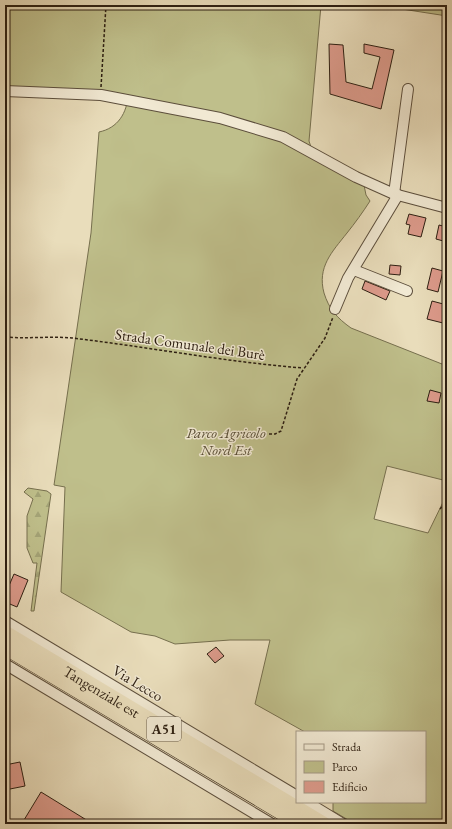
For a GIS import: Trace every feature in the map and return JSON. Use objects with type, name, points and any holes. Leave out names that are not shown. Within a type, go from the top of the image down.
[{"type":"highway","name":"Tangenziale est","points":[[5,633],[323,824]]},
{"type":"highway","name":"Tangenziale est","points":[[5,647],[300,824]]},
{"type":"street","points":[[335,309],[348,278],[354,270],[396,194],[408,89]]},
{"type":"street","points":[[5,91],[101,95],[220,118],[284,137],[356,177],[396,194],[447,208]]},
{"type":"street","points":[[354,270],[408,291]]},
{"type":"street","name":"Via Lecco","points":[[5,621],[296,795]]},
{"type":"street","points":[[5,664],[272,824]]},
{"type":"street","points":[[309,803],[343,824]]},
{"type":"path","points":[[101,95],[106,5]]},
{"type":"path","points":[[239,434],[275,434],[281,431],[292,393],[303,368],[325,338],[335,309]]},
{"type":"path","name":"Strada Comunale dei Burè","points":[[5,337],[69,338],[134,345],[245,364],[303,368]]},
{"type":"path","points":[[440,509],[447,501]]},
{"type":"green space","name":"Parco Agricolo Nord Est","points":[[5,5],[321,5],[309,141],[311,147],[364,185],[366,195],[370,201],[327,260],[324,268],[322,284],[324,293],[328,304],[334,313],[351,328],[447,366],[447,481],[387,466],[374,519],[428,533],[447,494],[447,824],[355,824],[333,811],[333,803],[426,803],[426,731],[303,731],[255,704],[270,640],[230,640],[175,644],[155,636],[131,632],[61,592],[65,487],[54,485],[91,233],[99,132],[111,127],[120,119],[126,108],[128,95],[104,91],[5,88]]},
{"type":"green space","points":[[376,5],[447,5],[447,16]]},
{"type":"green space","points":[[28,488],[47,491],[51,494],[34,611],[31,611],[37,563],[33,563],[27,548],[27,516],[33,499],[24,492]]},
{"type":"building","points":[[329,44],[343,45],[346,82],[372,89],[380,57],[364,53],[364,44],[394,50],[381,109],[330,94]]},
{"type":"building","points":[[409,214],[426,218],[421,237],[408,234],[410,225],[406,224]]},
{"type":"building","points":[[439,225],[447,227],[447,242],[436,239]]},
{"type":"building","points":[[390,265],[401,266],[400,275],[389,274]]},
{"type":"building","points":[[432,268],[443,271],[438,292],[427,289]]},
{"type":"building","points":[[365,281],[390,291],[386,300],[362,289]]},
{"type":"building","points":[[432,301],[447,305],[447,315],[445,315],[443,323],[427,319]]},
{"type":"building","points":[[430,390],[441,393],[439,403],[427,401]]},
{"type":"building","points":[[14,574],[28,580],[17,607],[5,602],[5,595]]},
{"type":"building","points":[[216,647],[224,656],[215,663],[207,654]]},
{"type":"building","points":[[20,762],[25,786],[5,790],[5,765]]},
{"type":"building","points":[[41,792],[93,824],[31,824],[24,820]]}]
